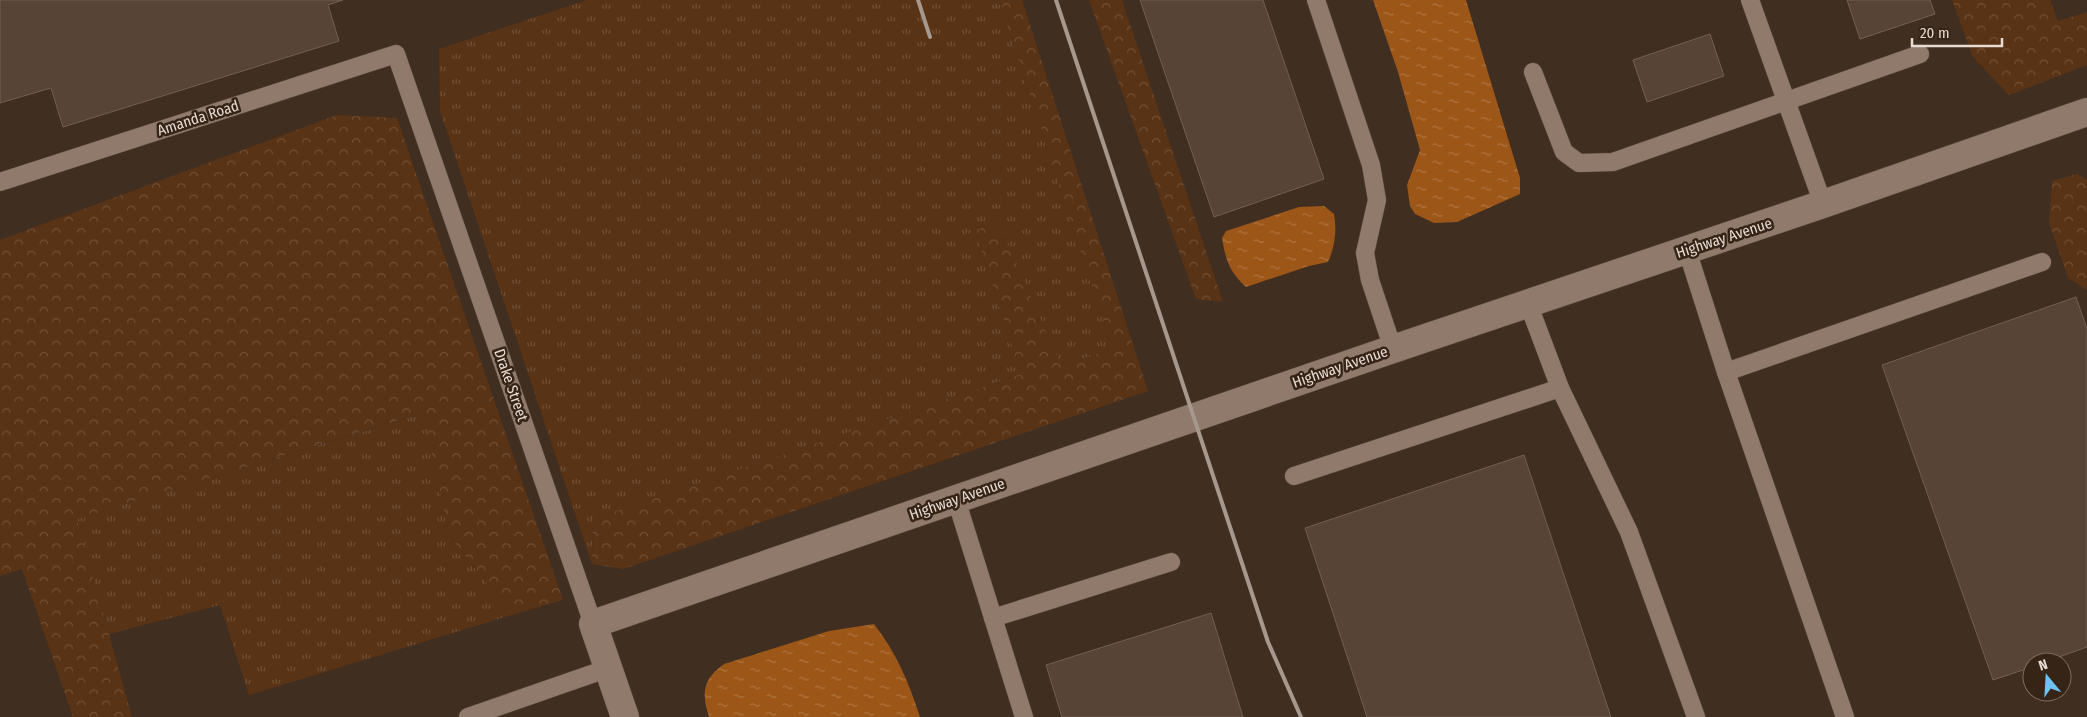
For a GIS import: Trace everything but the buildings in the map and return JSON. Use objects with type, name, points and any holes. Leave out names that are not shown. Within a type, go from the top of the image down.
[{"type":"street","name":"Highway Avenue","points":[[593,624],[2087,112]]},
{"type":"street","name":"Drake Street","points":[[593,624],[625,717]]},
{"type":"lane","points":[[1316,0],[1371,165],[1377,200],[1366,253],[1370,280],[1393,349]]},
{"type":"lane","points":[[1750,0],[1823,204]]},
{"type":"lane","name":"Amanda Road","points":[[0,182],[396,54]]},
{"type":"lane","name":"Drake Street","points":[[396,54],[593,624]]},
{"type":"lane","points":[[1533,72],[1564,152],[1579,164],[1613,162],[1920,54]]},
{"type":"lane","points":[[1687,250],[1726,372],[1845,717]]},
{"type":"lane","points":[[1726,372],[2042,262]]},
{"type":"lane","points":[[1528,303],[1560,388],[1630,532],[1696,717]]},
{"type":"lane","points":[[1294,476],[1560,388]]},
{"type":"lane","points":[[956,499],[1024,717]]},
{"type":"lane","points":[[993,618],[1170,562]]},
{"type":"lane","points":[[468,717],[609,668]]},
{"type":"green space","points":[[587,0],[999,0],[1112,349],[1061,366],[997,222],[975,231],[1021,374],[593,519],[592,564],[440,111],[439,49]]},
{"type":"green space","points":[[999,0],[1022,0],[1148,391],[623,569],[592,564],[593,519],[1021,374],[975,231],[998,221],[1061,366],[1112,349]]},
{"type":"green space","points":[[1089,0],[1122,0],[1223,302],[1196,299]]},
{"type":"green space","points":[[1952,0],[2050,0],[2058,21],[2087,12],[2087,65],[2009,95],[1973,57]]},
{"type":"green space","points":[[337,115],[397,118],[563,600],[512,615],[450,537],[423,413],[77,519],[132,717],[73,717],[22,569],[0,576],[0,240]]},
{"type":"green space","points":[[2077,174],[2087,180],[2087,290],[2068,278],[2049,222],[2052,181]]},
{"type":"green space","points":[[424,413],[450,537],[512,615],[249,695],[220,605],[109,634],[77,519]]},
{"type":"water","points":[[1373,0],[1466,0],[1520,178],[1520,194],[1457,222],[1434,223],[1415,214],[1410,206],[1407,185],[1420,150],[1398,72]]},
{"type":"water","points":[[1324,206],[1334,214],[1335,220],[1335,238],[1328,262],[1309,266],[1246,287],[1229,265],[1222,238],[1226,231],[1299,207]]},
{"type":"water","points":[[874,624],[901,668],[920,717],[709,717],[705,700],[706,687],[712,675],[724,664],[829,631]]},
{"type":"railway","points":[[918,0],[930,37]]},
{"type":"railway","points":[[1056,0],[1268,642],[1301,717]]}]
